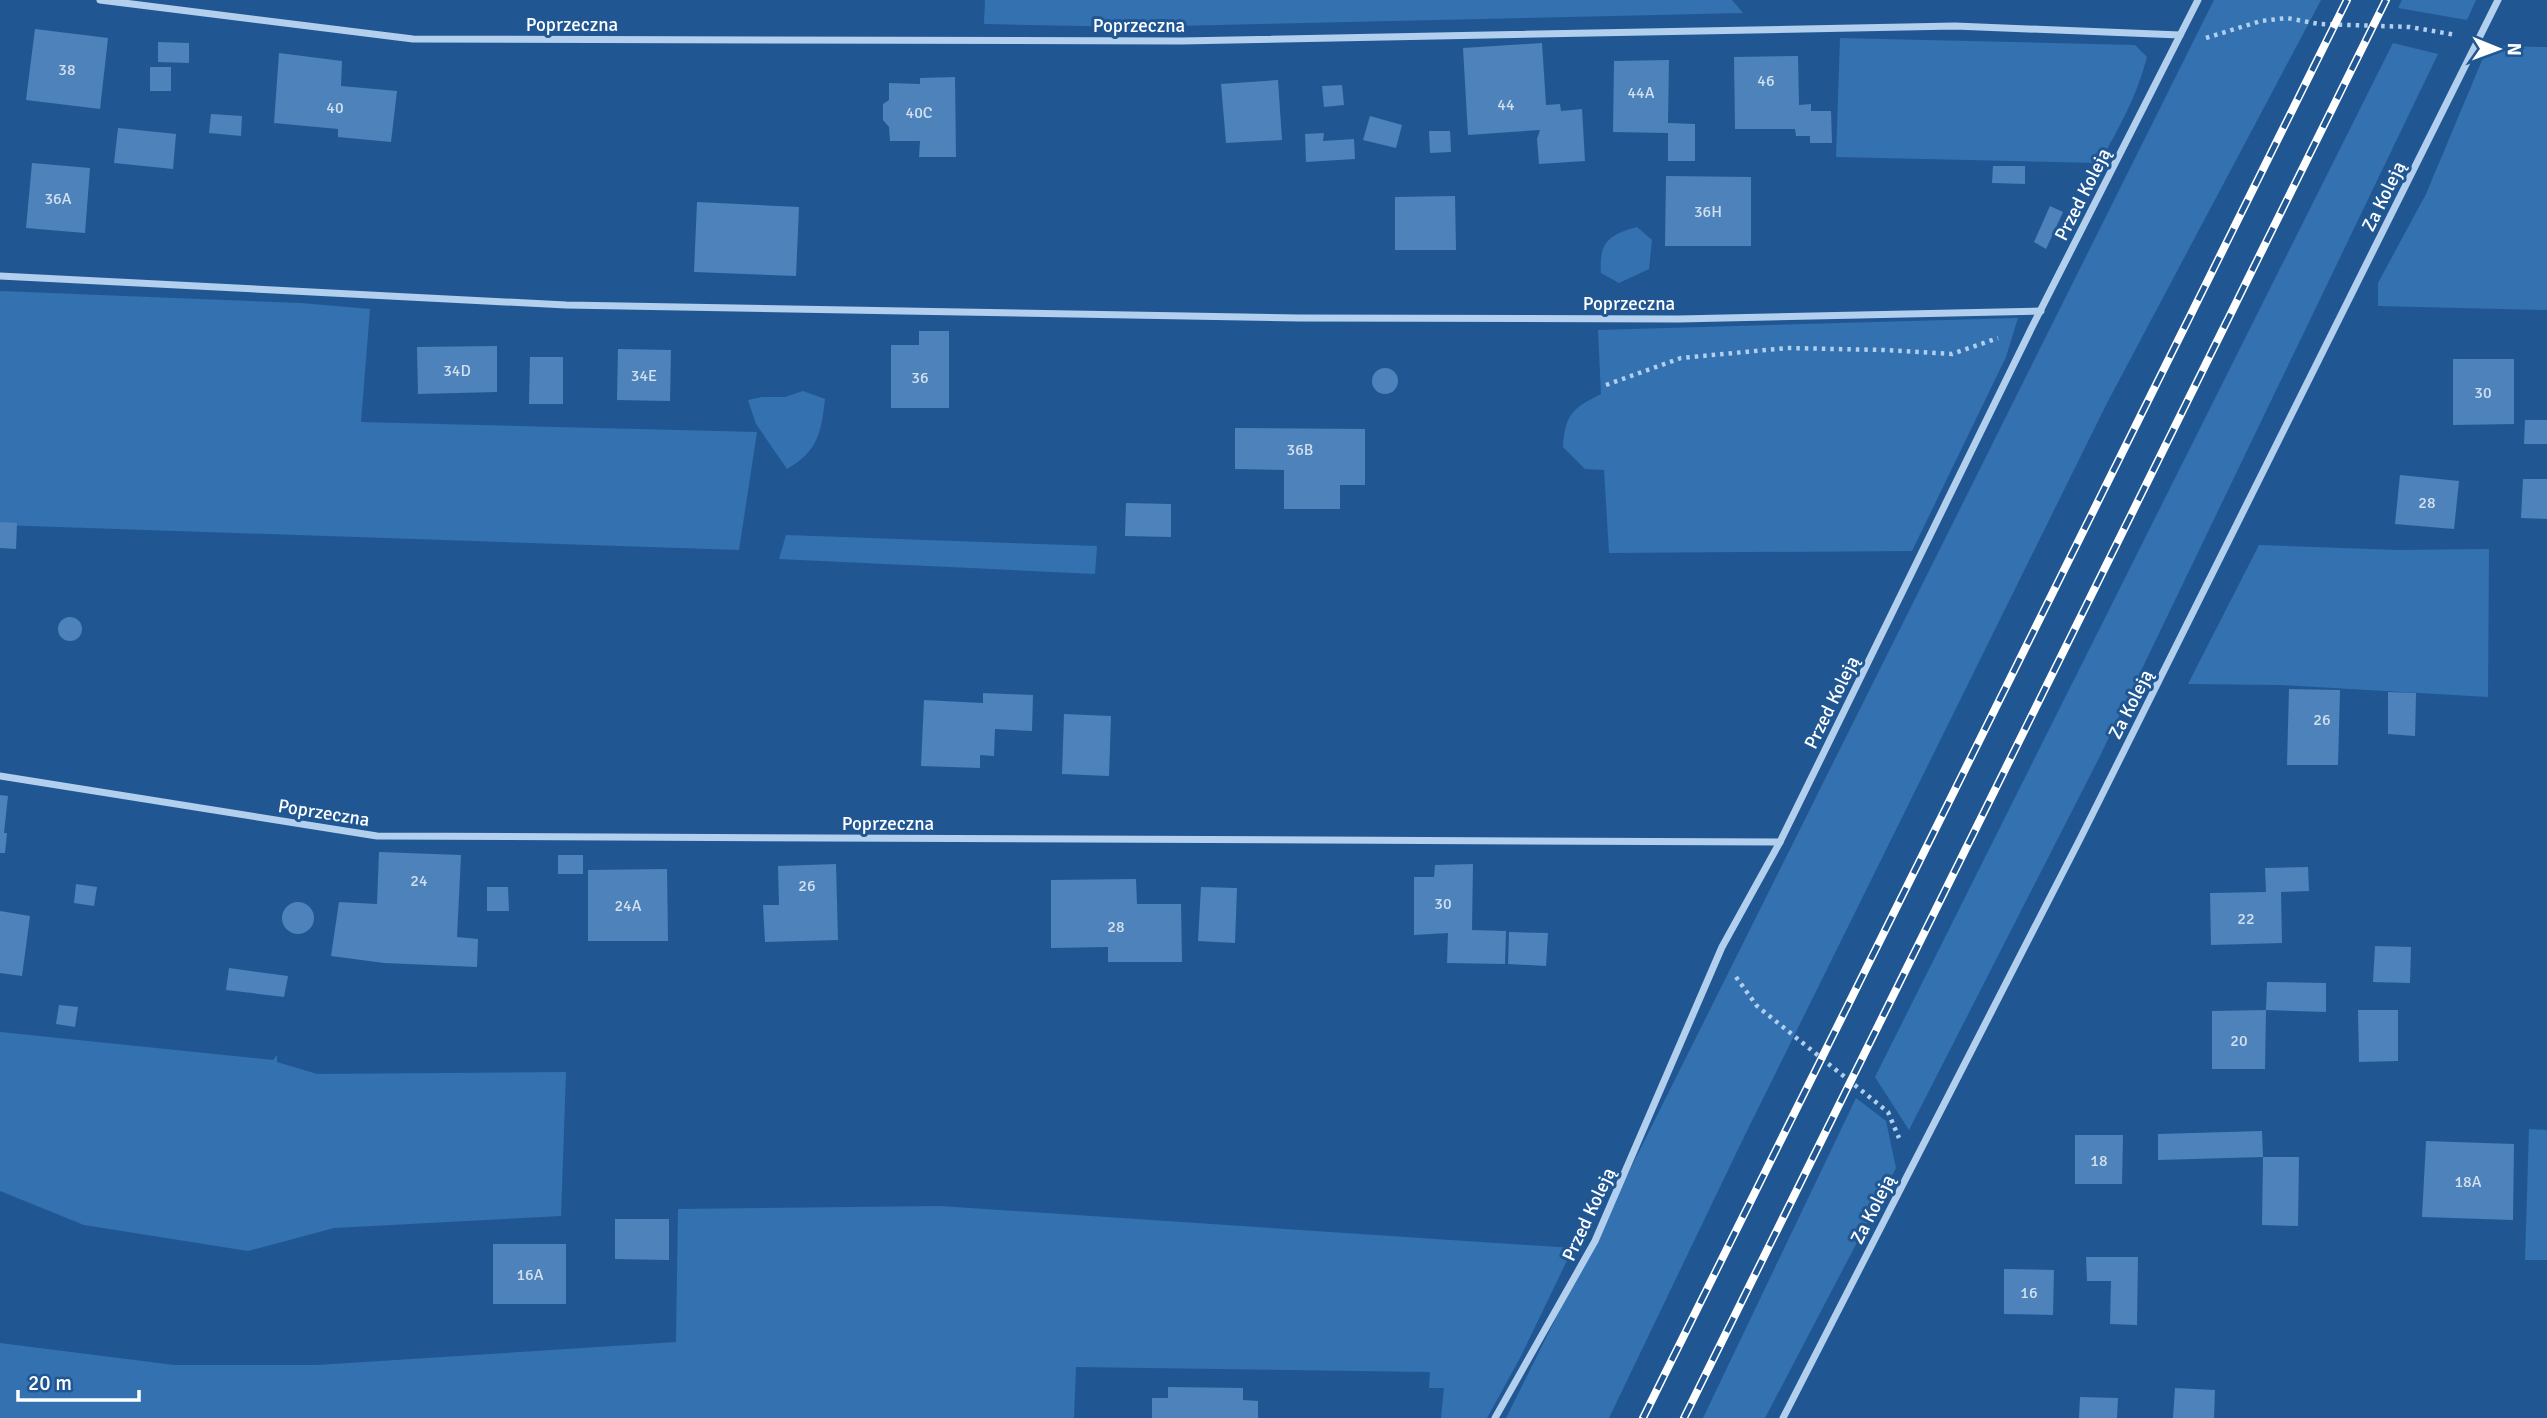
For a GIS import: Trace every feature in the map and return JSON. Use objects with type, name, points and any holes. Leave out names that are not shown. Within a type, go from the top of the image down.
[{"type":"street","name":"Poprzeczna","points":[[100,0],[413,39],[1181,41],[1955,26],[2179,37]]},
{"type":"street","name":"Przed Koleją","points":[[1494,1418],[1595,1241],[1722,947],[1780,842],[2032,327],[2198,0]]},
{"type":"street","name":"Za Koleją","points":[[1783,1418],[2080,839],[2498,0]]},
{"type":"street","name":"Poprzeczna","points":[[0,276],[566,305],[1285,318],[1679,318],[2040,312]]},
{"type":"street","name":"Poprzeczna","points":[[0,776],[377,836],[1780,842]]},
{"type":"path","points":[[2179,37],[2190,41],[2217,36],[2261,21],[2287,18],[2319,24],[2410,27],[2480,38]]},
{"type":"path","points":[[1606,385],[1681,358],[1787,348],[1952,354],[2032,327]]},
{"type":"path","points":[[1722,947],[1733,972],[1757,1006],[1888,1112],[1903,1151],[1905,1180]]},
{"type":"shaded area","points":[[985,0],[1732,0],[1743,13],[1134,27],[984,24]]},
{"type":"shaded area","points":[[2214,0],[2321,0],[2107,403],[1743,1139],[1609,1418],[1506,1418]]},
{"type":"shaded area","points":[[2402,0],[2476,0],[2467,20],[2398,8]]},
{"type":"shaded area","points":[[1840,38],[2135,45],[2147,57],[2133,98],[2099,163],[1836,157]]},
{"type":"shaded area","points":[[2393,43],[2438,54],[2099,758],[1909,1130],[1875,1077]]},
{"type":"shaded area","points":[[2488,46],[2547,47],[2547,310],[2378,306],[2378,283],[2426,194]]},
{"type":"shaded area","points":[[1637,227],[1652,240],[1649,269],[1619,283],[1601,273],[1604,247],[1612,237]]},
{"type":"shaded area","points":[[0,291],[301,303],[370,309],[361,422],[757,432],[739,550],[0,525]]},
{"type":"shaded area","points":[[2018,318],[2006,357],[1912,551],[1609,553],[1604,470],[1585,469],[1563,447],[1566,427],[1572,413],[1601,394],[1598,330]]},
{"type":"shaded area","points":[[803,391],[825,399],[822,422],[812,448],[787,469],[756,424],[748,400],[785,397]]},
{"type":"shaded area","points":[[786,535],[1097,546],[1095,574],[779,559]]},
{"type":"shaded area","points":[[2259,545],[2398,550],[2489,549],[2488,697],[2281,685],[2188,684]]},
{"type":"shaded area","points":[[0,1032],[273,1060],[277,1055],[277,1062],[317,1074],[566,1072],[561,1216],[334,1228],[248,1251],[84,1225],[0,1191]]},
{"type":"shaded area","points":[[1856,1098],[1886,1121],[1896,1168],[1765,1418],[1703,1418]]},
{"type":"shaded area","points":[[2529,1129],[2547,1130],[2547,1260],[2525,1260]]},
{"type":"shaded area","points":[[940,1206],[1573,1248],[1520,1358],[1487,1418],[1441,1418],[1444,1388],[1429,1388],[1430,1372],[1076,1367],[1074,1418],[0,1418],[0,1343],[174,1365],[317,1365],[676,1342],[678,1209]]},
{"type":"building","points":[[35,29],[108,38],[100,109],[26,100]]},
{"type":"building","points":[[158,42],[189,43],[189,63],[158,62]]},
{"type":"building","points":[[1542,43],[1546,105],[1560,104],[1561,111],[1582,109],[1585,161],[1539,164],[1537,139],[1540,130],[1468,135],[1463,48]]},
{"type":"building","points":[[279,53],[342,61],[341,86],[397,91],[391,142],[338,137],[338,129],[274,123]]},
{"type":"building","points":[[1798,56],[1799,105],[1811,104],[1811,111],[1831,111],[1832,143],[1810,143],[1810,136],[1796,136],[1795,129],[1735,129],[1734,57]]},
{"type":"building","points":[[1669,60],[1668,123],[1695,124],[1695,161],[1668,161],[1668,133],[1613,132],[1614,61]]},
{"type":"building","points":[[150,67],[171,67],[171,91],[150,91]]},
{"type":"building","points":[[955,77],[956,157],[919,157],[920,141],[890,141],[889,127],[883,120],[883,104],[889,100],[889,83],[920,84],[920,78]]},
{"type":"building","points":[[1278,80],[1282,140],[1226,143],[1221,84]]},
{"type":"building","points":[[1342,85],[1344,105],[1324,107],[1322,86]]},
{"type":"building","points":[[211,114],[242,116],[241,136],[209,133]]},
{"type":"building","points":[[1370,116],[1402,125],[1396,148],[1363,140]]},
{"type":"building","points":[[118,128],[176,134],[173,169],[114,163]]},
{"type":"building","points":[[1429,131],[1450,131],[1451,152],[1430,153]]},
{"type":"building","points":[[1324,133],[1323,141],[1354,139],[1355,159],[1306,162],[1305,134]]},
{"type":"building","points":[[32,163],[90,168],[85,233],[26,228]]},
{"type":"building","points":[[1993,166],[2025,166],[2025,184],[1992,183]]},
{"type":"building","points":[[1666,176],[1751,177],[1751,246],[1665,246]]},
{"type":"building","points":[[1455,196],[1456,250],[1395,250],[1395,197]]},
{"type":"building","points":[[697,202],[799,207],[796,276],[694,272]]},
{"type":"building","points":[[2050,206],[2063,212],[2046,249],[2034,242]]},
{"type":"building","points":[[919,331],[949,331],[949,408],[891,408],[891,345],[919,345]]},
{"type":"building","points":[[497,346],[497,392],[418,394],[417,347]]},
{"type":"building","points":[[618,349],[671,350],[670,401],[617,400]]},
{"type":"building","points":[[530,357],[563,357],[563,404],[529,404]]},
{"type":"building","points":[[2453,359],[2514,359],[2514,424],[2453,425]]},
{"type":"building","points":[[1385,368],[1394,372],[1398,381],[1394,390],[1385,394],[1376,390],[1372,381],[1376,372]]},
{"type":"building","points":[[2525,420],[2547,420],[2547,444],[2524,444]]},
{"type":"building","points":[[1235,428],[1365,429],[1365,485],[1340,485],[1340,509],[1284,509],[1284,470],[1235,469]]},
{"type":"building","points":[[2400,475],[2459,481],[2454,529],[2395,524]]},
{"type":"building","points":[[2523,479],[2547,479],[2547,519],[2521,518]]},
{"type":"building","points":[[1126,503],[1171,504],[1171,537],[1125,536]]},
{"type":"building","points":[[0,522],[17,523],[16,549],[0,548]]},
{"type":"building","points":[[70,617],[79,620],[82,629],[79,638],[70,641],[61,638],[58,629],[61,620]]},
{"type":"building","points":[[2289,689],[2340,690],[2338,765],[2287,765]]},
{"type":"building","points":[[2388,692],[2416,693],[2415,736],[2388,734]]},
{"type":"building","points":[[983,693],[1033,695],[1032,731],[995,729],[994,756],[980,755],[980,768],[921,766],[924,700],[983,703]]},
{"type":"building","points":[[1064,714],[1111,716],[1109,776],[1062,774]]},
{"type":"building","points":[[0,795],[8,796],[5,853],[0,853]]},
{"type":"building","points":[[379,852],[461,855],[457,937],[478,939],[477,967],[384,963],[331,956],[339,902],[377,904]]},
{"type":"building","points":[[558,855],[583,855],[583,874],[558,874]]},
{"type":"building","points":[[836,864],[838,940],[765,942],[763,905],[779,905],[778,866]]},
{"type":"building","points":[[1473,864],[1472,930],[1506,931],[1505,964],[1447,963],[1448,933],[1414,935],[1414,877],[1434,877],[1435,865]]},
{"type":"building","points":[[2308,867],[2309,891],[2281,892],[2282,943],[2211,945],[2210,893],[2266,892],[2265,868]]},
{"type":"building","points":[[667,869],[668,941],[588,941],[588,870]]},
{"type":"building","points":[[1136,879],[1137,904],[1181,904],[1182,962],[1108,962],[1108,947],[1051,948],[1051,880]]},
{"type":"building","points":[[76,884],[97,887],[94,906],[74,903]]},
{"type":"building","points":[[487,887],[508,887],[509,911],[487,911]]},
{"type":"building","points":[[1201,887],[1237,888],[1235,943],[1198,941]]},
{"type":"building","points":[[298,902],[309,907],[314,918],[309,929],[298,934],[287,929],[282,918],[287,907]]},
{"type":"building","points":[[0,911],[30,916],[22,976],[0,973]]},
{"type":"building","points":[[1509,932],[1548,933],[1546,966],[1508,964]]},
{"type":"building","points":[[2375,946],[2411,947],[2410,983],[2373,982]]},
{"type":"building","points":[[229,968],[288,976],[284,997],[226,990]]},
{"type":"building","points":[[2267,982],[2326,983],[2326,1012],[2266,1010]]},
{"type":"building","points":[[59,1005],[78,1007],[75,1027],[56,1024]]},
{"type":"building","points":[[2266,1010],[2265,1069],[2212,1069],[2212,1011]]},
{"type":"building","points":[[2358,1010],[2398,1010],[2398,1061],[2359,1062]]},
{"type":"building","points":[[2262,1131],[2263,1157],[2158,1160],[2158,1134]]},
{"type":"building","points":[[2075,1135],[2123,1135],[2122,1184],[2075,1184]]},
{"type":"building","points":[[2426,1141],[2514,1144],[2513,1220],[2422,1217]]},
{"type":"building","points":[[2263,1157],[2299,1157],[2298,1226],[2262,1225]]},
{"type":"building","points":[[615,1219],[669,1219],[669,1260],[615,1259]]},
{"type":"building","points":[[493,1244],[566,1244],[566,1304],[493,1304]]},
{"type":"building","points":[[2086,1257],[2138,1257],[2137,1325],[2110,1324],[2111,1281],[2087,1281]]},
{"type":"building","points":[[2004,1269],[2054,1270],[2053,1315],[2004,1314]]},
{"type":"building","points":[[1168,1387],[1243,1388],[1243,1400],[1258,1401],[1258,1418],[1152,1418],[1152,1398],[1168,1398]]},
{"type":"building","points":[[2175,1388],[2215,1390],[2214,1418],[2173,1418]]},
{"type":"building","points":[[2080,1397],[2118,1398],[2117,1418],[2079,1418]]},
{"type":"railway","points":[[1643,1418],[2347,0]]},
{"type":"railway","points":[[1684,1418],[2386,0]]}]
